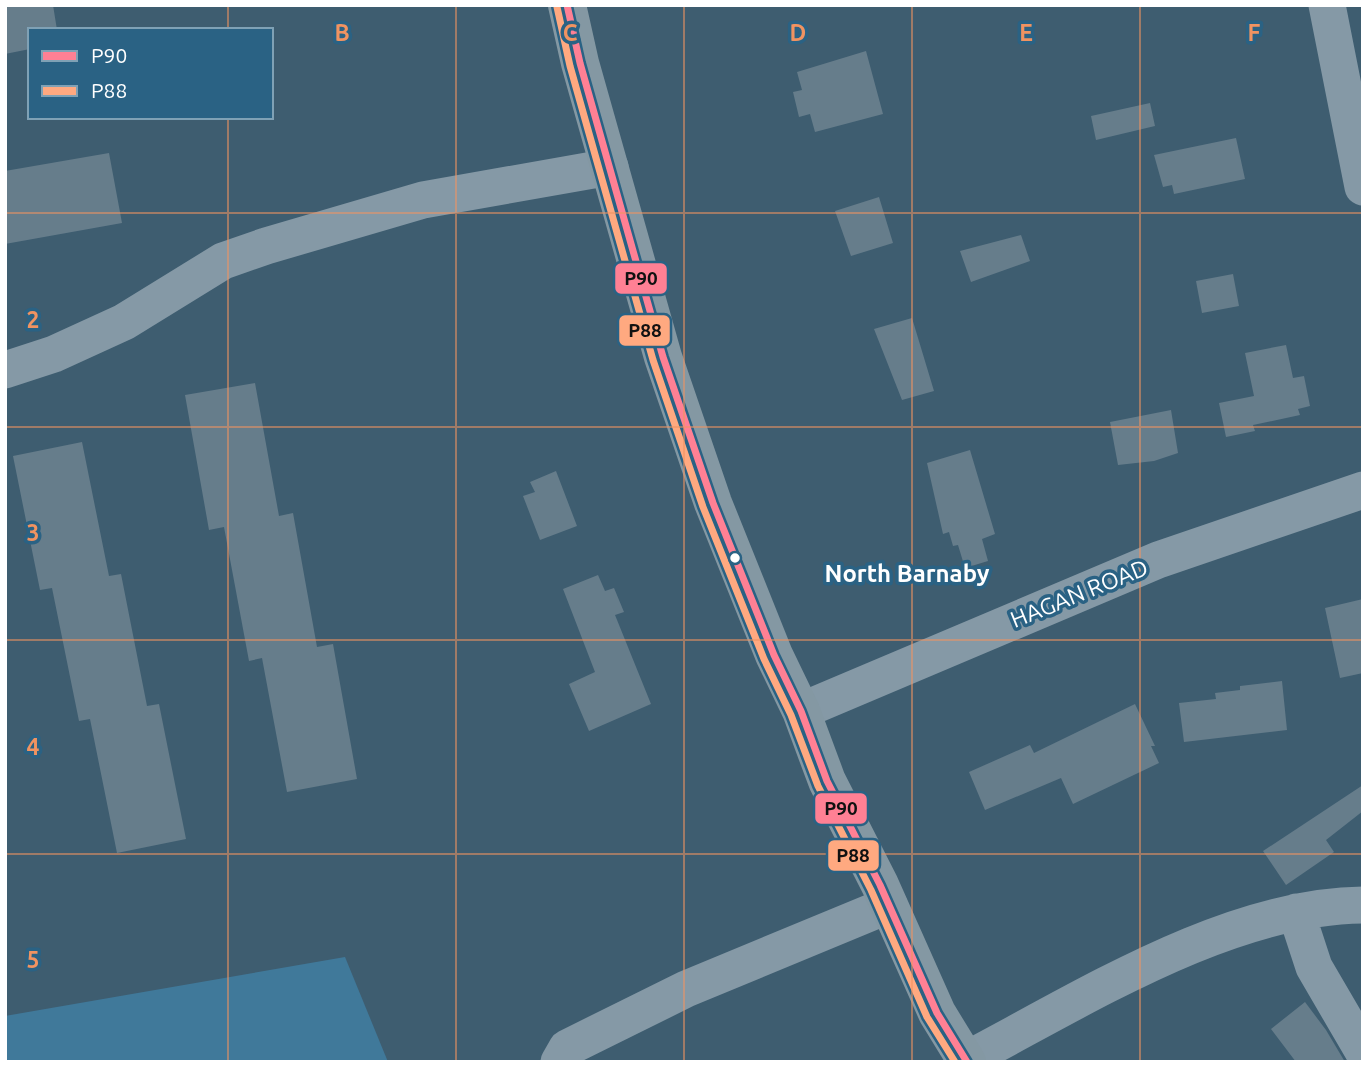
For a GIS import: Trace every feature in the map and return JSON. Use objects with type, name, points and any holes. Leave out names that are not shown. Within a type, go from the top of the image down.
[{"type":"main road","points":[[567,5],[580,63],[663,357],[713,503],[774,655],[801,711],[827,781],[889,905],[937,1013],[967,1061]]},
{"type":"street","points":[[1327,5],[1363,187]]},
{"type":"street","points":[[5,370],[54,354],[124,322],[223,261],[266,246],[423,200],[610,167]]},
{"type":"street","name":"HAGAN ROAD","points":[[801,711],[1158,560],[1363,490]]},
{"type":"street","points":[[559,1062],[567,1048],[686,989],[889,905]]},
{"type":"street","points":[[967,1061],[1162,958],[1222,935],[1296,912],[1363,905]]},
{"type":"street","points":[[1296,912],[1314,967],[1363,1051]]},
{"type":"shaded area","points":[[345,957],[388,1062],[5,1062],[5,1016]]},
{"type":"building","points":[[5,5],[53,5],[57,28],[28,28],[28,49],[5,54]]},
{"type":"building","points":[[866,51],[883,114],[815,132],[810,114],[799,117],[793,92],[802,90],[797,72]]},
{"type":"building","points":[[1150,103],[1155,126],[1096,140],[1091,116]]},
{"type":"building","points":[[1236,138],[1245,179],[1174,194],[1172,185],[1163,187],[1154,155]]},
{"type":"building","points":[[109,153],[122,223],[5,244],[5,171]]},
{"type":"building","points":[[879,197],[893,243],[851,256],[835,211]]},
{"type":"building","points":[[1021,235],[1030,261],[971,282],[960,251]]},
{"type":"building","points":[[1233,274],[1239,306],[1202,313],[1196,281]]},
{"type":"building","points":[[912,318],[934,391],[902,400],[874,329]]},
{"type":"building","points":[[1286,345],[1293,378],[1304,376],[1310,406],[1298,409],[1300,415],[1253,425],[1255,431],[1226,437],[1219,403],[1254,396],[1245,353]]},
{"type":"building","points":[[255,383],[279,516],[293,513],[317,647],[333,644],[357,779],[287,792],[262,658],[249,661],[224,527],[209,530],[185,395]]},
{"type":"building","points":[[1171,410],[1178,453],[1154,461],[1118,465],[1110,422]]},
{"type":"building","points":[[82,442],[109,576],[121,574],[147,706],[159,704],[186,839],[117,853],[90,719],[79,721],[52,588],[40,590],[13,456]]},
{"type":"building","points":[[970,450],[995,534],[982,539],[988,561],[965,568],[958,545],[953,546],[949,532],[943,534],[927,463]]},
{"type":"building","points":[[556,471],[577,526],[540,540],[523,496],[535,492],[530,482]]},
{"type":"building","points":[[598,575],[605,591],[614,588],[624,612],[615,615],[651,704],[589,731],[569,684],[595,672],[563,589]]},
{"type":"building","points":[[1363,599],[1363,673],[1340,678],[1325,608]]},
{"type":"building","points":[[1282,681],[1287,730],[1184,742],[1179,703],[1216,699],[1215,693],[1240,690],[1240,686]]},
{"type":"building","points":[[1135,704],[1155,746],[1151,746],[1159,763],[1073,804],[1061,778],[985,810],[969,772],[1030,745],[1034,753]]},
{"type":"building","points":[[1363,785],[1363,811],[1326,840],[1334,852],[1286,885],[1263,851]]},
{"type":"building","points":[[1305,1002],[1345,1062],[1296,1062],[1271,1029]]},
{"type":"transit line","name":"P90","points":[[567,5],[580,63],[663,357],[713,503],[774,655],[801,711],[827,781],[880,885],[937,1013],[967,1062]]},
{"type":"transit line","name":"P88","points":[[557,7],[570,66],[653,360],[703,507],[818,786],[871,890],[927,1017],[955,1062]]},
{"type":"district","name":"North Barnaby","points":[[907,573]]}]
